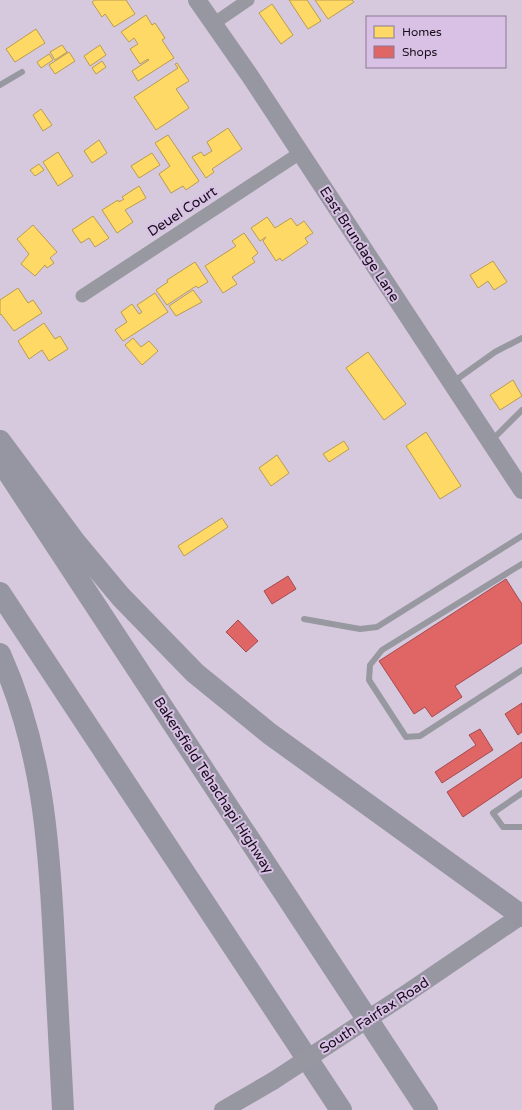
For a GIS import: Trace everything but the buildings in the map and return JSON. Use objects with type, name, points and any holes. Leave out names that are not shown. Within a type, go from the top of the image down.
[{"type":"highway","points":[[0,441],[75,542],[121,597],[196,672],[270,734],[522,915]]},
{"type":"highway","name":"Bakersfield Tehachapi Highway","points":[[0,460],[427,1110]]},
{"type":"highway","points":[[0,593],[341,1110]]},
{"type":"highway","points":[[0,654],[18,702],[31,744],[47,832],[63,1110]]},
{"type":"main road","name":"East Brundage Lane","points":[[197,0],[300,153],[522,490]]},
{"type":"main road","name":"South Fairfax Road","points":[[223,1110],[273,1081],[400,998],[522,915]]},
{"type":"street","points":[[213,24],[248,0]]},
{"type":"street","name":"Deuel Court","points":[[82,296],[300,153]]},
{"type":"lane","points":[[0,85],[22,72]]},
{"type":"lane","points":[[452,383],[495,352],[522,338]]},
{"type":"lane","points":[[491,442],[522,410]]},
{"type":"lane","points":[[304,619],[360,629],[377,627],[522,536]]},
{"type":"lane","points":[[522,572],[520,565],[382,650],[370,665],[369,680],[406,737],[420,736],[522,670]]},
{"type":"lane","points":[[522,793],[493,813],[503,827],[522,828]]}]
